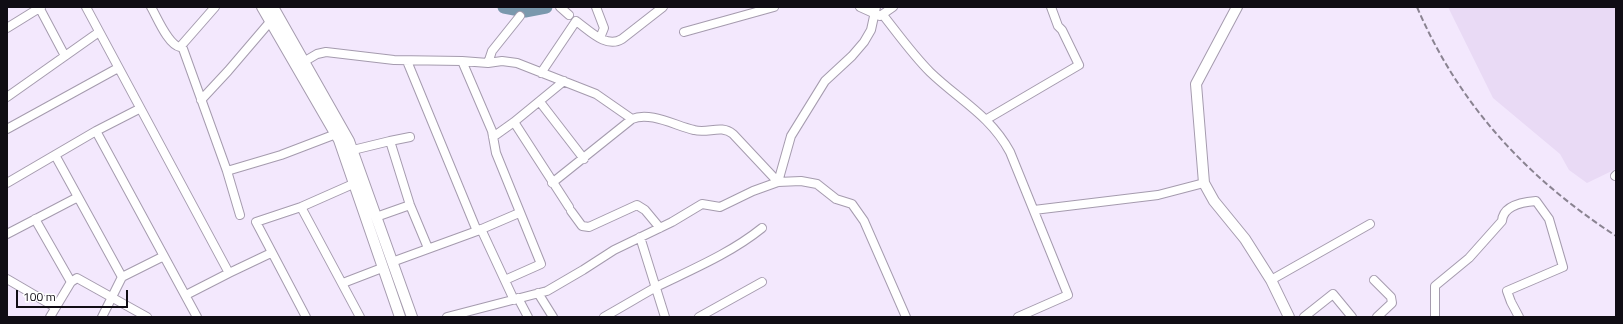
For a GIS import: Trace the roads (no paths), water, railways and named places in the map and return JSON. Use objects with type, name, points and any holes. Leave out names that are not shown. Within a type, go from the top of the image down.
[{"type":"street","points":[[7,27],[40,7],[65,56]]},
{"type":"street","points":[[86,7],[139,109],[229,273]]},
{"type":"street","points":[[151,7],[170,40],[176,46],[182,46],[215,7]]},
{"type":"street","points":[[262,7],[269,23],[300,64],[343,128],[353,150],[412,317]]},
{"type":"street","points":[[273,7],[336,134],[400,317]]},
{"type":"street","points":[[560,7],[569,15]]},
{"type":"street","points":[[596,7],[604,28],[600,38]]},
{"type":"street","points":[[541,73],[576,21],[608,42],[618,42],[663,7]]},
{"type":"street","points":[[684,32],[774,7]]},
{"type":"street","points":[[860,7],[878,12],[930,71],[987,119],[1008,147],[1068,295],[1018,317]]},
{"type":"street","points":[[878,12],[893,7]]},
{"type":"street","points":[[987,119],[1079,65],[1062,30],[1058,26],[1051,7]]},
{"type":"street","points":[[1237,7],[1196,84],[1204,183],[1214,201],[1245,239],[1271,280],[1289,317]]},
{"type":"street","points":[[778,182],[790,136],[825,81],[852,56],[864,42],[871,30],[878,12]]},
{"type":"street","points":[[488,63],[492,51],[520,16]]},
{"type":"street","points":[[200,100],[228,71],[269,23]]},
{"type":"street","points":[[7,97],[100,32]]},
{"type":"street","points":[[182,46],[200,100],[227,171],[240,215]]},
{"type":"street","points":[[300,64],[317,54],[326,52],[407,61],[488,63],[509,62],[596,94],[632,119]]},
{"type":"street","points":[[407,61],[479,230],[505,280],[528,317]]},
{"type":"street","points":[[462,62],[493,137],[496,153],[519,213],[541,264],[505,280]]},
{"type":"street","points":[[7,129],[118,68]]},
{"type":"street","points":[[493,137],[540,102],[564,81]]},
{"type":"street","points":[[540,102],[584,159]]},
{"type":"street","points":[[7,183],[139,109]]},
{"type":"street","points":[[552,183],[584,159],[632,119],[647,117],[698,131],[726,130],[733,134],[778,182]]},
{"type":"street","points":[[514,122],[552,183],[582,226],[589,227],[637,205],[645,210],[660,228]]},
{"type":"street","points":[[96,132],[197,317]]},
{"type":"street","points":[[227,171],[288,153],[336,134]]},
{"type":"street","points":[[353,150],[410,137]]},
{"type":"street","points":[[390,141],[410,205],[428,248]]},
{"type":"street","points":[[55,155],[122,277]]},
{"type":"street","points":[[447,317],[553,288],[614,250],[660,228],[702,204],[720,207],[753,191],[778,182],[801,181],[817,184],[836,199],[852,204],[864,221],[906,317]]},
{"type":"street","points":[[1034,210],[1158,196],[1204,183]]},
{"type":"street","points":[[306,317],[256,222],[301,206],[353,184]]},
{"type":"street","points":[[7,234],[78,197]]},
{"type":"street","points":[[1435,317],[1435,286],[1470,258],[1502,221],[1502,216],[1508,209],[1525,202],[1536,201],[1549,219],[1563,267],[1507,291],[1519,317]]},
{"type":"street","points":[[376,217],[410,205]]},
{"type":"street","points":[[301,206],[360,317]]},
{"type":"street","points":[[392,262],[479,230],[519,213]]},
{"type":"street","points":[[35,219],[71,282]]},
{"type":"street","points":[[1271,280],[1370,224]]},
{"type":"street","points":[[604,317],[656,288],[716,258],[762,228]]},
{"type":"street","points":[[640,237],[665,317]]},
{"type":"street","points":[[186,295],[272,253]]},
{"type":"street","points":[[102,317],[113,298],[122,277],[164,256]]},
{"type":"street","points":[[342,283],[382,268]]},
{"type":"street","points":[[50,317],[71,282],[75,278],[80,278],[144,316]]},
{"type":"street","points":[[7,279],[55,307]]},
{"type":"street","points":[[1374,280],[1391,297],[1392,303],[1377,317]]},
{"type":"street","points":[[699,317],[762,282]]},
{"type":"street","points":[[538,293],[553,317]]},
{"type":"street","points":[[1304,317],[1333,294],[1352,317]]},
{"type":"waterway","points":[[504,7],[525,11],[546,7]]},
{"type":"railway","points":[[1417,7],[1434,43],[1453,76],[1475,107],[1499,136],[1525,164],[1553,190],[1616,236]]}]
